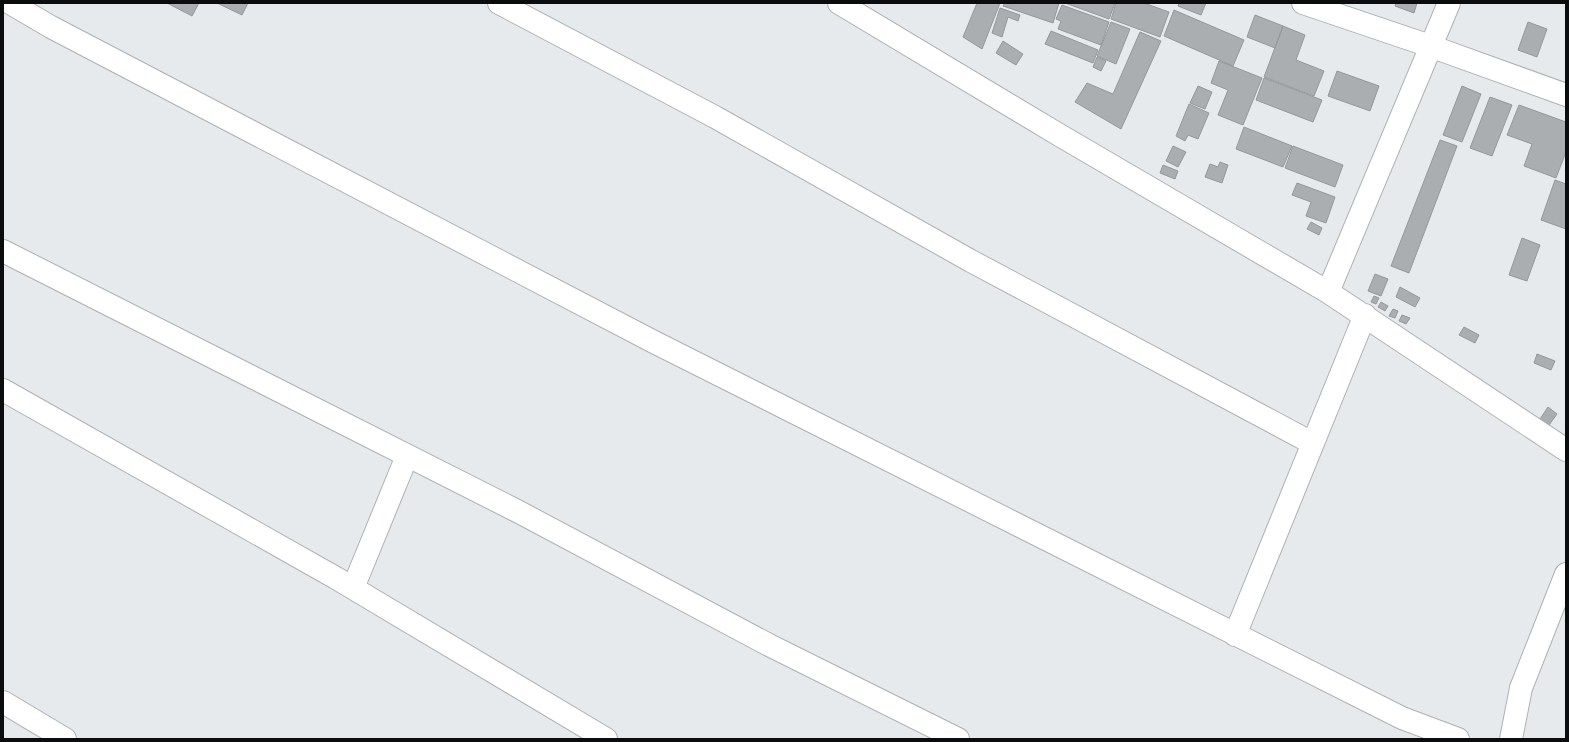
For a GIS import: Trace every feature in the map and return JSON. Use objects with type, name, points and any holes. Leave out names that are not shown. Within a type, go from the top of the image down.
[{"type":"street","points":[[10,3],[51,27],[654,342],[944,486],[1235,635],[1402,718],[1458,739]]},
{"type":"street","points":[[498,3],[715,117],[972,261],[1312,443]]},
{"type":"street","points":[[839,3],[1061,136],[1328,292],[1566,450]]},
{"type":"street","points":[[1303,3],[1430,46],[1566,96]]},
{"type":"street","points":[[1328,292],[1449,3]]},
{"type":"street","points":[[3,251],[408,456],[769,645],[958,739]]},
{"type":"street","points":[[1235,635],[1364,315]]},
{"type":"street","points":[[3,390],[353,588],[606,739]]},
{"type":"street","points":[[353,588],[408,456]]},
{"type":"street","points":[[1511,739],[1521,688],[1566,574]]},
{"type":"street","points":[[3,702],[65,739]]},
{"type":"building","points":[[167,3],[199,3],[192,16]]},
{"type":"building","points":[[217,3],[248,3],[242,15]]},
{"type":"building","points":[[977,3],[1000,3],[982,49],[963,37]]},
{"type":"building","points":[[1005,3],[1059,3],[1053,23],[1003,6]]},
{"type":"building","points":[[1065,3],[1115,3],[1109,19]]},
{"type":"building","points":[[1116,3],[1144,3],[1169,12],[1160,37],[1111,19]]},
{"type":"building","points":[[1179,3],[1206,3],[1201,15],[1178,6]]},
{"type":"building","points":[[1396,3],[1417,3],[1414,13],[1395,6]]},
{"type":"building","points":[[1062,5],[1109,22],[1101,45],[1058,29],[1061,21],[1056,19]]},
{"type":"building","points":[[1000,8],[1020,15],[1018,21],[1008,17],[1002,37],[992,33]]},
{"type":"building","points":[[1174,10],[1244,40],[1233,66],[1164,36]]},
{"type":"building","points":[[1255,15],[1283,26],[1275,48],[1247,37]]},
{"type":"building","points":[[1111,22],[1130,29],[1116,64],[1097,56]]},
{"type":"building","points":[[1528,22],[1547,29],[1537,57],[1518,50]]},
{"type":"building","points":[[1283,26],[1305,35],[1296,60],[1324,71],[1314,96],[1264,77]]},
{"type":"building","points":[[1051,31],[1098,50],[1093,63],[1045,44]]},
{"type":"building","points":[[1140,32],[1161,41],[1121,129],[1075,102],[1087,83],[1113,94]]},
{"type":"building","points":[[1003,41],[1023,54],[1016,65],[996,53]]},
{"type":"building","points":[[1097,57],[1106,61],[1101,71],[1093,67]]},
{"type":"building","points":[[1219,61],[1262,78],[1243,125],[1218,115],[1228,90],[1211,83]]},
{"type":"building","points":[[1337,71],[1379,86],[1370,111],[1328,96]]},
{"type":"building","points":[[1264,78],[1322,100],[1313,122],[1256,100]]},
{"type":"building","points":[[1198,86],[1212,92],[1205,109],[1190,103]]},
{"type":"building","points":[[1462,86],[1481,94],[1462,142],[1443,135]]},
{"type":"building","points":[[1490,97],[1512,105],[1492,156],[1470,148]]},
{"type":"building","points":[[1189,104],[1209,113],[1198,139],[1188,135],[1185,141],[1176,136]]},
{"type":"building","points":[[1519,105],[1566,122],[1566,152],[1556,178],[1524,166],[1532,144],[1507,135]]},
{"type":"building","points":[[1244,127],[1292,146],[1283,167],[1236,149]]},
{"type":"building","points":[[1440,140],[1457,146],[1409,273],[1391,266]]},
{"type":"building","points":[[1173,146],[1186,152],[1178,167],[1166,161]]},
{"type":"building","points":[[1293,146],[1343,165],[1335,187],[1285,168]]},
{"type":"building","points":[[1220,162],[1228,165],[1222,183],[1205,177],[1210,164],[1218,167]]},
{"type":"building","points":[[1163,165],[1178,171],[1175,179],[1160,173]]},
{"type":"building","points":[[1555,180],[1566,184],[1566,229],[1541,220]]},
{"type":"building","points":[[1297,183],[1335,197],[1326,223],[1306,216],[1311,202],[1292,195]]},
{"type":"building","points":[[1311,222],[1322,228],[1319,235],[1307,229]]},
{"type":"building","points":[[1522,238],[1540,245],[1527,281],[1509,275]]},
{"type":"building","points":[[1375,274],[1388,279],[1381,296],[1368,291]]},
{"type":"building","points":[[1400,287],[1420,298],[1415,307],[1396,297]]},
{"type":"building","points":[[1374,296],[1379,298],[1376,304],[1371,302]]},
{"type":"building","points":[[1381,302],[1388,306],[1385,311],[1378,307]]},
{"type":"building","points":[[1393,309],[1398,311],[1395,318],[1389,316]]},
{"type":"building","points":[[1402,315],[1410,318],[1406,324],[1399,321]]},
{"type":"building","points":[[1464,327],[1479,335],[1475,343],[1459,335]]},
{"type":"building","points":[[1537,354],[1555,361],[1551,370],[1534,363]]},
{"type":"building","points":[[1548,407],[1557,414],[1549,425],[1540,419]]}]
